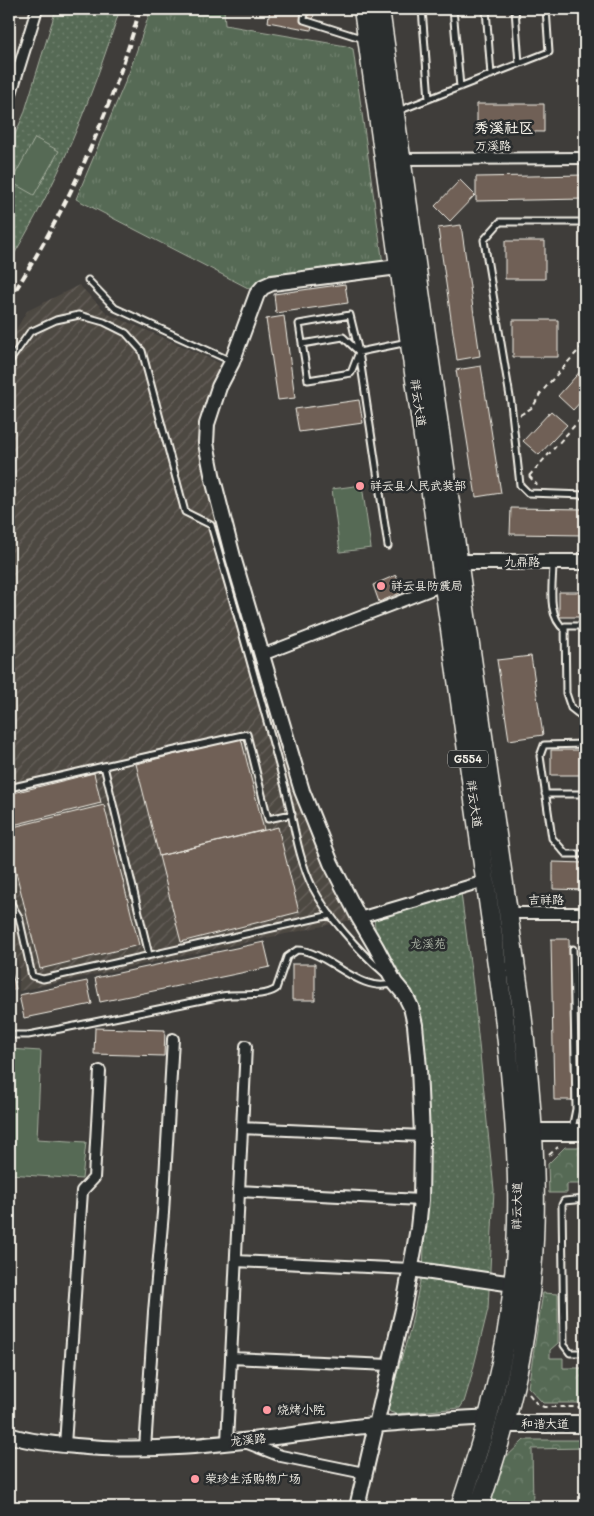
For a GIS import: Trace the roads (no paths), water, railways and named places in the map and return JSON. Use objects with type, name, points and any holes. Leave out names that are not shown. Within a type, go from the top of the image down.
[{"type":"highway","name":"祥云大道","points":[[363,9],[490,914],[511,1072],[516,1134],[517,1210],[513,1284],[504,1349],[488,1417],[460,1507]]},
{"type":"highway","name":"祥云大道","points":[[380,9],[508,913],[526,1051],[533,1132],[535,1210],[531,1282],[523,1344],[505,1424],[479,1507]]},
{"type":"highway","points":[[383,160],[401,159]]},
{"type":"highway","points":[[440,563],[458,562]]},
{"type":"highway","points":[[490,914],[508,913]]},
{"type":"highway","points":[[488,1417],[505,1424]]},
{"type":"main road","points":[[533,1132],[578,1132]]},
{"type":"main road","name":"和谐大道","points":[[505,1424],[585,1424]]},
{"type":"street","points":[[9,100],[37,9]]},
{"type":"street","name":"万溪路","points":[[401,159],[585,158]]},
{"type":"street","points":[[357,1507],[411,1269],[421,1200],[422,1136],[419,1068],[413,1014],[405,995],[395,982],[331,864],[302,790],[233,557],[206,443],[207,424],[219,387],[232,362],[257,294],[265,286],[272,283],[398,266]]},
{"type":"street","name":"九鼎路","points":[[458,562],[585,562]]},
{"type":"street","points":[[262,655],[443,585]]},
{"type":"street","points":[[359,918],[485,881]]},
{"type":"street","name":"吉祥路","points":[[508,913],[585,913]]},
{"type":"street","points":[[145,1449],[163,1213],[173,1039]]},
{"type":"street","points":[[227,1442],[246,1046]]},
{"type":"street","points":[[65,1445],[82,1191],[94,1178],[100,1071]]},
{"type":"street","points":[[242,1128],[422,1136]]},
{"type":"street","points":[[239,1192],[421,1200]]},
{"type":"street","points":[[236,1261],[411,1269],[513,1284]]},
{"type":"street","points":[[231,1358],[389,1366]]},
{"type":"street","name":"龙溪路","points":[[9,1435],[37,1442],[65,1445],[145,1449],[241,1441],[376,1425],[488,1417]]},
{"type":"street","points":[[241,1441],[281,1456],[364,1473]]},
{"type":"lane","points":[[305,9],[304,20],[367,40]]},
{"type":"lane","points":[[422,9],[429,99]]},
{"type":"lane","points":[[453,9],[460,87]]},
{"type":"lane","points":[[486,9],[491,75]]},
{"type":"lane","points":[[514,9],[519,64]]},
{"type":"lane","points":[[395,112],[549,52],[546,9]]},
{"type":"lane","points":[[585,222],[500,222],[484,240],[513,419],[520,484],[528,494],[585,494]]},
{"type":"lane","points":[[88,280],[115,308],[232,362]]},
{"type":"lane","points":[[9,362],[30,332],[56,320],[78,315],[104,322],[126,333],[142,351],[185,512],[211,525],[312,885],[332,915],[364,954],[395,982],[385,986],[373,984],[356,978],[309,953],[297,950],[290,953],[287,957],[276,989],[265,994],[232,994],[60,1029],[28,1035],[9,1036]]},
{"type":"lane","points":[[359,352],[351,373],[308,380],[299,324],[350,316],[359,352],[388,546]]},
{"type":"lane","points":[[302,344],[343,337],[359,352]]},
{"type":"lane","points":[[359,352],[409,342]]},
{"type":"lane","points":[[553,562],[554,614],[559,625],[566,630]]},
{"type":"lane","points":[[585,626],[566,626],[566,693],[571,708],[585,719]]},
{"type":"lane","points":[[9,788],[246,734],[268,820],[292,814]]},
{"type":"lane","points":[[585,744],[544,745],[540,756],[552,838],[566,854],[585,854]]},
{"type":"lane","points":[[104,766],[149,955]]},
{"type":"lane","points":[[545,794],[585,794]]},
{"type":"lane","points":[[9,900],[19,917],[32,976],[42,979],[332,915]]},
{"type":"lane","points":[[573,949],[578,1132]]},
{"type":"lane","points":[[585,991],[585,1039]]},
{"type":"lane","points":[[585,1199],[564,1201],[562,1205],[564,1345],[570,1353],[585,1353]]},
{"type":"railway","points":[[9,300],[50,231],[85,160],[115,85],[140,9]]},
{"type":"place","name":"祥云县人民武装部","points":[[360,486]]},
{"type":"place","name":"祥云县防震局","points":[[381,586]]},
{"type":"place","name":"烧烤小院","points":[[267,1410]]},
{"type":"place","name":"荣珍生活购物广场","points":[[195,1479]]},
{"type":"district","name":"秀溪社区","points":[[504,128]]},
{"type":"park label","name":"龙溪苑","points":[[428,944]]}]
